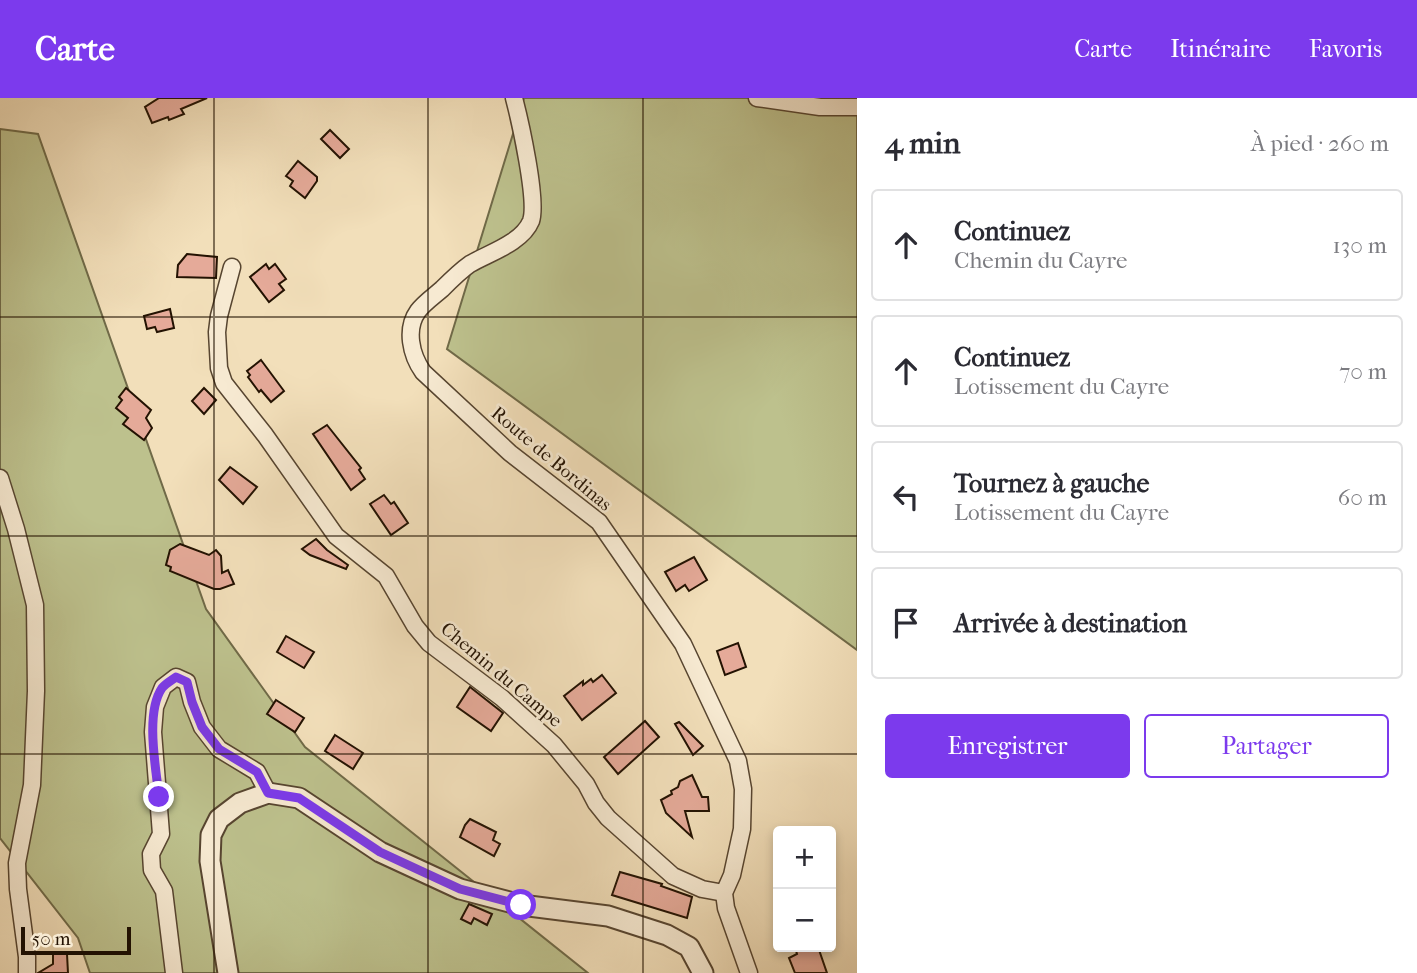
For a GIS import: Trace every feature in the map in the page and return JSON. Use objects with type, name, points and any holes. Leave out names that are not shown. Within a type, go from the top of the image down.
[{"type":"street","name":"Route de Bordinas","points":[[514,98],[532,198],[530,223],[508,243],[460,272],[419,311],[411,332],[412,351],[423,372],[491,435],[599,522],[683,644],[738,761],[743,789],[742,830],[732,875],[724,892]]},
{"type":"street","points":[[757,98],[820,107],[857,107]]},
{"type":"street","name":"Chemin du Campe","points":[[232,267],[217,332],[219,368],[224,383],[265,435],[336,536],[386,576],[415,626],[429,643],[502,698],[554,745],[586,784],[608,818],[673,876],[702,889],[724,892]]},
{"type":"street","points":[[0,478],[16,528],[35,605],[36,691],[32,785],[18,863],[18,889],[27,973]]},
{"type":"street","points":[[174,973],[164,891],[152,870],[151,854],[161,834],[153,732],[155,707],[163,687],[176,677],[187,682],[202,727],[219,749],[257,772],[268,793]]},
{"type":"street","points":[[228,973],[210,861],[211,835],[219,819],[240,803],[268,793],[299,798],[380,852],[460,889],[521,905],[608,916],[667,936],[689,947],[704,973]]},
{"type":"street","points":[[724,892],[726,908],[749,973]]},
{"type":"green space","points":[[524,98],[857,98],[857,650],[447,349]]},
{"type":"green space","points":[[0,129],[38,134],[206,609],[305,747],[588,973],[90,973],[78,938],[0,838]]},
{"type":"building","points":[[159,98],[207,98],[181,109],[184,114],[152,123],[145,107]]},
{"type":"building","points":[[330,130],[349,149],[340,158],[321,139]]},
{"type":"building","points":[[298,161],[317,177],[305,198],[290,186],[293,181],[286,176]]},
{"type":"building","points":[[187,254],[217,257],[216,278],[177,277],[178,265]]},
{"type":"building","points":[[266,264],[269,269],[275,264],[286,279],[279,284],[284,290],[269,302],[250,277]]},
{"type":"building","points":[[170,309],[174,328],[157,332],[155,327],[147,329],[144,316]]},
{"type":"building","points":[[261,360],[284,391],[271,402],[248,377],[250,375],[247,371]]},
{"type":"building","points":[[126,388],[151,410],[146,418],[152,428],[144,440],[123,424],[128,418],[116,408],[122,400],[119,397]]},
{"type":"building","points":[[204,388],[216,400],[204,414],[192,401]]},
{"type":"building","points":[[327,425],[361,468],[359,470],[365,479],[351,490],[313,434]]},
{"type":"building","points":[[230,467],[257,487],[243,504],[219,480]]},
{"type":"building","points":[[384,495],[391,504],[394,502],[408,523],[391,535],[370,504]]},
{"type":"building","points":[[316,539],[348,565],[346,569],[310,555],[302,549]]},
{"type":"building","points":[[180,544],[209,555],[216,550],[221,556],[222,573],[228,570],[234,584],[214,589],[170,571],[171,567],[166,565],[170,550]]},
{"type":"building","points":[[694,557],[707,580],[689,591],[685,585],[676,591],[665,572]]},
{"type":"building","points":[[286,636],[314,652],[304,668],[277,652]]},
{"type":"building","points":[[738,643],[746,667],[725,675],[717,651]]},
{"type":"building","points":[[602,675],[616,693],[582,720],[564,696],[583,681],[583,685]]},
{"type":"building","points":[[470,687],[503,713],[491,731],[457,707]]},
{"type":"building","points":[[276,700],[304,718],[295,732],[267,714]]},
{"type":"building","points":[[645,721],[659,737],[618,774],[604,757]]},
{"type":"building","points":[[679,722],[703,746],[693,755],[675,724]]},
{"type":"building","points":[[335,735],[363,753],[353,769],[325,751]]},
{"type":"building","points":[[692,775],[702,797],[708,797],[709,811],[685,811],[692,837],[666,813],[661,800],[672,794],[671,791],[678,787],[680,781]]},
{"type":"building","points":[[470,819],[496,832],[493,840],[500,844],[494,856],[460,837]]},
{"type":"building","points":[[620,872],[662,884],[661,886],[692,897],[687,918],[612,895]]},
{"type":"building","points":[[469,904],[492,914],[487,925],[474,918],[471,924],[461,919]]},
{"type":"building","points":[[820,952],[827,973],[795,973],[789,958],[797,954]]},
{"type":"building","points":[[53,954],[67,954],[68,973],[38,973],[53,964]]},
{"type":"route","points":[[159,797],[153,732],[155,707],[163,687],[176,677],[187,682],[202,727],[219,749],[257,772],[268,793],[299,798],[380,852],[460,889],[521,905]]}]
